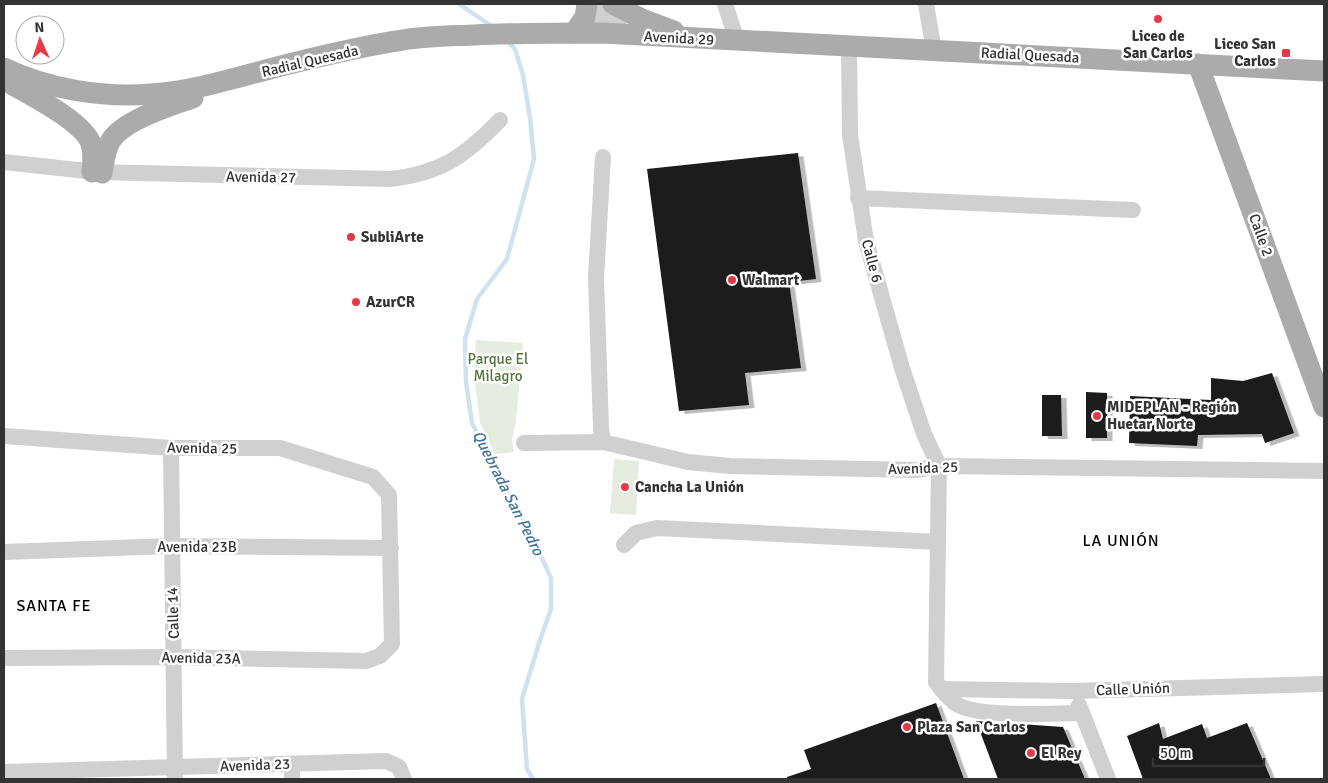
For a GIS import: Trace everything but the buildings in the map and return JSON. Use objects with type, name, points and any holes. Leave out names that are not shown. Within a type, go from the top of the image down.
[{"type":"main road","points":[[574,33],[585,17],[586,4]]},
{"type":"main road","points":[[619,6],[642,19],[669,30],[705,40]]},
{"type":"main road","name":"Radial Quesada","points":[[4,68],[40,82],[96,92],[151,94],[176,91],[244,77],[282,66],[404,39],[534,33],[612,34]]},
{"type":"main road","name":"Avenida 29","points":[[612,34],[737,41]]},
{"type":"main road","name":"Radial Quesada","points":[[737,41],[1324,71]]},
{"type":"main road","name":"Calle 2","points":[[1198,64],[1324,407]]},
{"type":"main road","points":[[97,172],[110,140],[140,118],[163,108],[206,94],[244,77]]},
{"type":"main road","points":[[4,80],[72,121],[86,134],[91,144],[97,172]]},
{"type":"street","points":[[595,4],[612,34]]},
{"type":"street","points":[[725,4],[737,41]]},
{"type":"street","points":[[926,4],[934,51]]},
{"type":"street","points":[[612,34],[615,15],[619,6]]},
{"type":"street","name":"Calle 6","points":[[849,46],[850,135],[866,241],[902,368],[924,434],[939,466]]},
{"type":"street","name":"Avenida 27","points":[[4,162],[97,172],[379,180],[406,177],[447,165],[465,152],[500,120]]},
{"type":"street","points":[[603,157],[596,277],[601,428],[604,442]]},
{"type":"street","points":[[858,198],[1133,210]]},
{"type":"street","name":"Avenida 25","points":[[4,436],[171,448],[280,448],[373,477],[389,495],[391,548]]},
{"type":"street","name":"Avenida 25","points":[[524,443],[604,442],[688,462],[730,466],[916,470],[939,466],[1324,471]]},
{"type":"street","name":"Calle 14","points":[[171,448],[175,773]]},
{"type":"street","points":[[939,466],[935,675],[936,682],[941,689]]},
{"type":"street","points":[[624,545],[636,533],[657,528],[938,542]]},
{"type":"street","name":"Avenida 23B","points":[[4,552],[171,546],[391,548]]},
{"type":"street","name":"Avenida 23A","points":[[4,658],[174,657],[366,660],[380,656],[392,644],[391,548]]},
{"type":"street","name":"Calle Unión","points":[[941,689],[1073,691],[1324,684]]},
{"type":"street","name":"Calle Unión","points":[[941,689],[956,704],[970,710],[998,713],[1082,713]]},
{"type":"street","points":[[1073,691],[1108,779]]},
{"type":"street","name":"Avenida 23","points":[[4,772],[57,775],[292,771],[386,761],[399,767],[404,779]]},
{"type":"green space","name":"Parque El Milagro","points":[[476,340],[523,343],[516,421],[512,440],[514,452],[495,454],[480,423],[474,375]]},
{"type":"green space","name":"Cancha La Unión","points":[[614,459],[639,461],[636,515],[610,513]]},
{"type":"waterway","name":"Quebrada San Pedro","points":[[459,4],[493,27]]},
{"type":"waterway","name":"Quebrada San Pedro","points":[[507,41],[515,49],[523,75],[534,159],[507,259],[477,299],[465,339],[466,382],[472,423],[536,545],[551,578],[551,609],[522,699],[527,769],[533,779]]},
{"type":"place","name":"Liceo de San Carlos","points":[[1158,19]]},
{"type":"place","name":"Liceo San Carlos","points":[[1286,53]]},
{"type":"place","name":"SubliArte","points":[[351,237]]},
{"type":"place","name":"Walmart","points":[[732,280]]},
{"type":"place","name":"AzurCR","points":[[356,302]]},
{"type":"place","name":"MIDEPLAN - Región Huetar Norte","points":[[1097,416]]},
{"type":"place","name":"Cancha La Unión","points":[[625,487]]},
{"type":"place","name":"Plaza San Carlos","points":[[907,727]]},
{"type":"place","name":"El Rey","points":[[1031,753]]},
{"type":"district","name":"LA UNIÓN","points":[[1121,541]]},
{"type":"district","name":"SANTA FE","points":[[54,606]]}]
